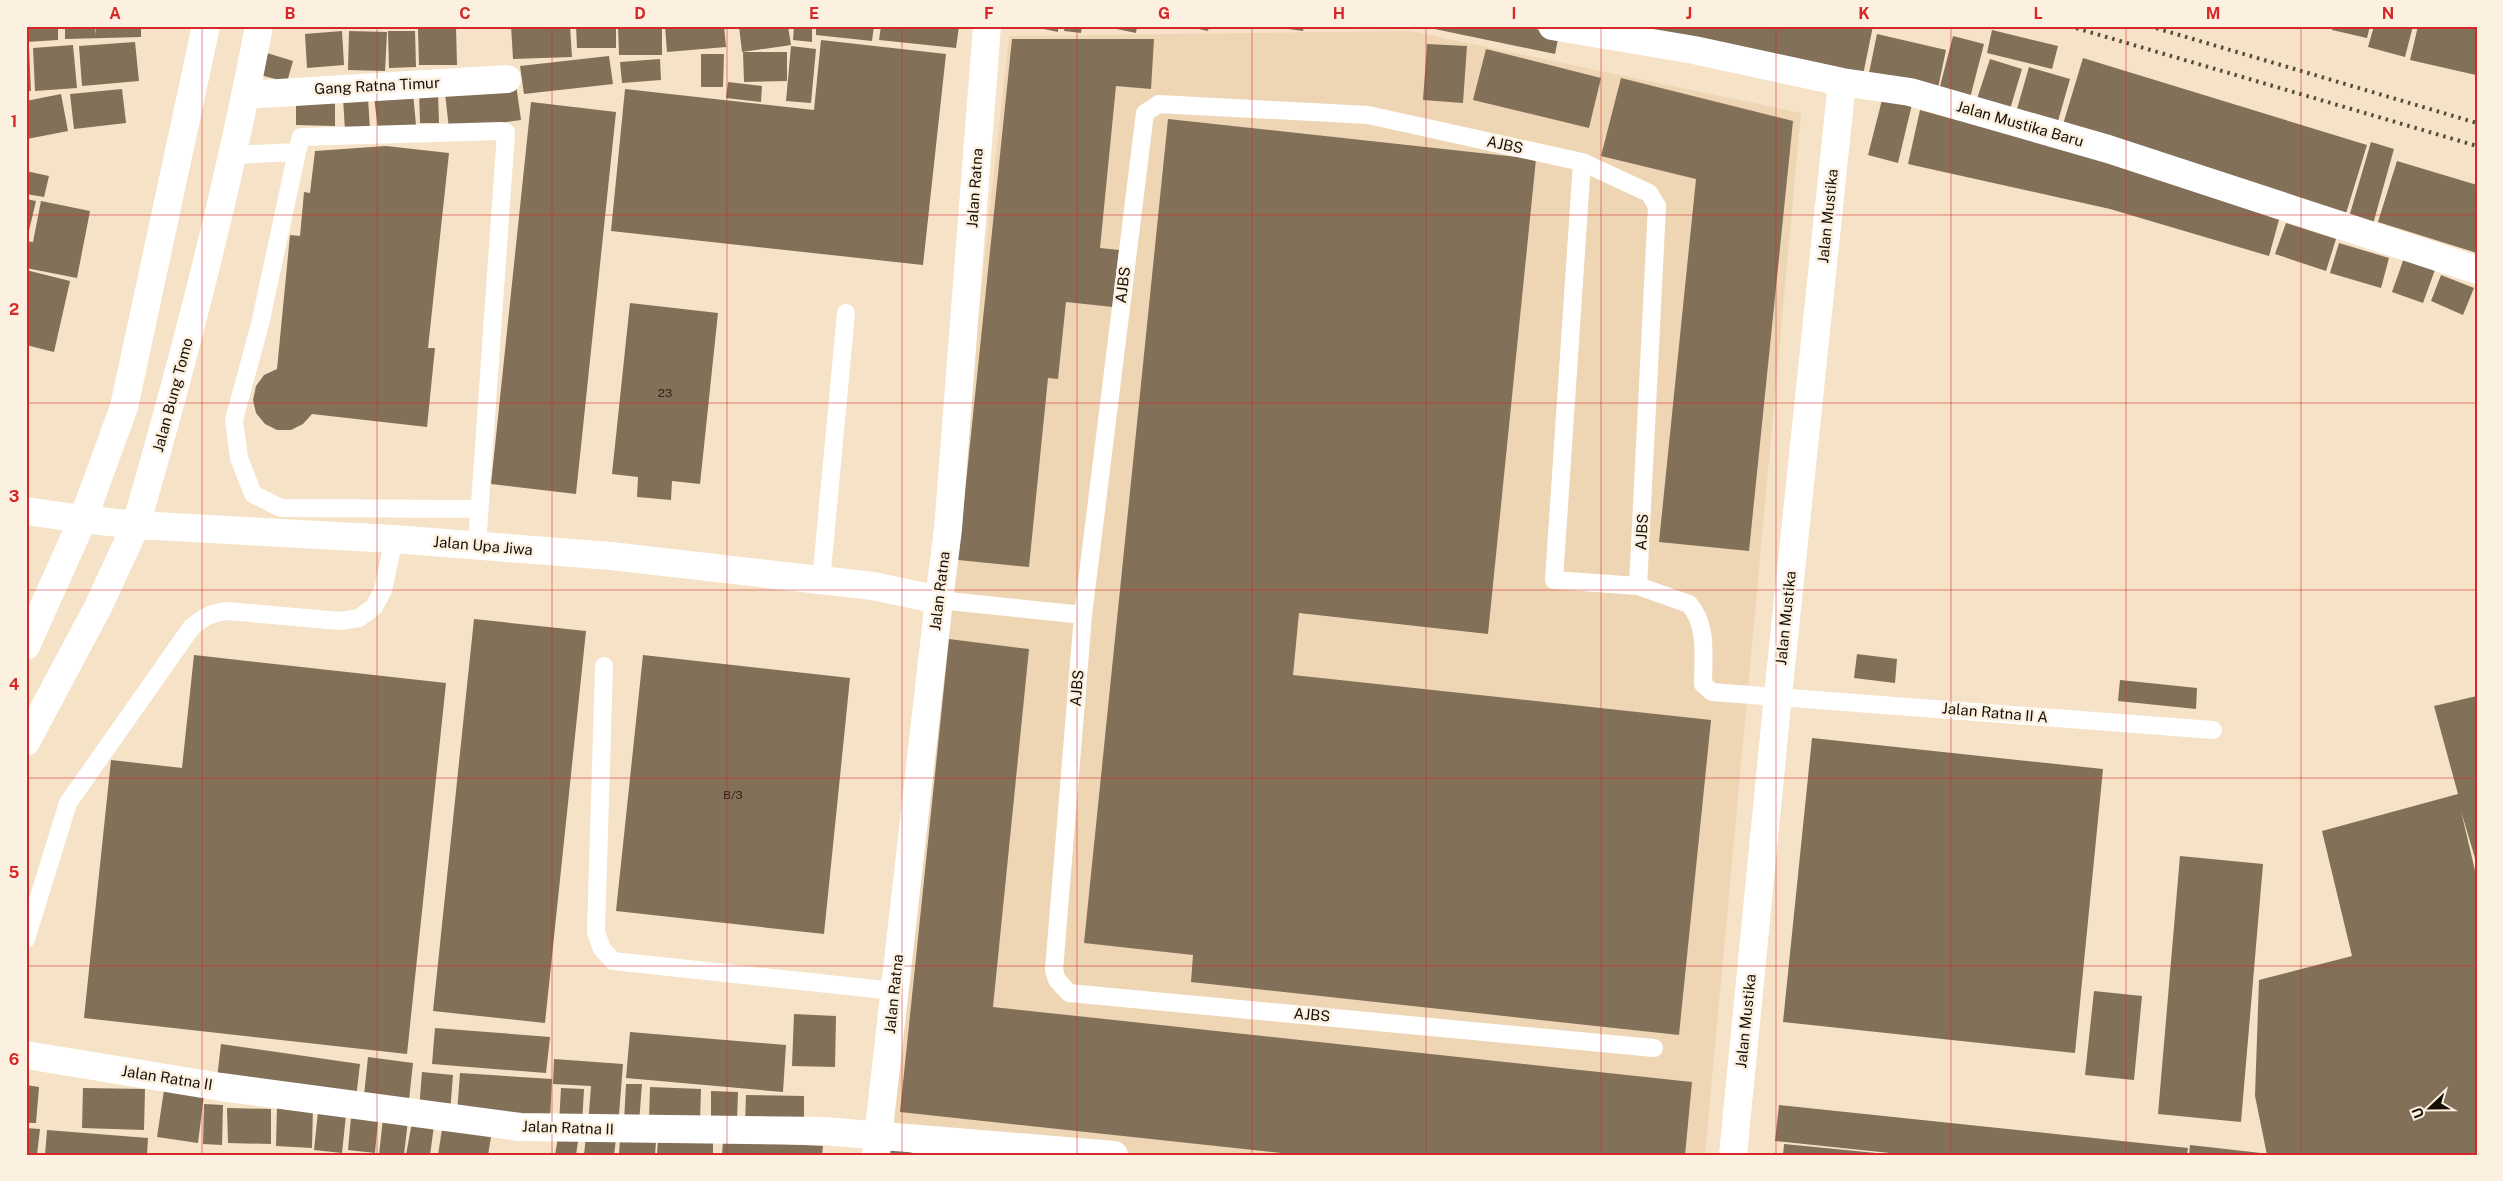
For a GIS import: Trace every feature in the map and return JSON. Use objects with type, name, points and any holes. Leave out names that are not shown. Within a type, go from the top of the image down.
[{"type":"main road","points":[[26,646],[83,519],[124,408],[206,26]]},
{"type":"main road","name":"Jalan Bung Tomo","points":[[26,742],[98,606],[136,524],[188,340],[234,154],[259,26]]},
{"type":"main road","name":"Jalan Ratna","points":[[877,1144],[948,529],[987,26]]},
{"type":"main road","name":"Jalan Mustika Baru","points":[[1552,26],[1694,50],[1842,82],[1910,92],[2108,149],[2477,270]]},
{"type":"main road","name":"Gang Ratna Timur","points":[[246,95],[507,79]]},
{"type":"main road","name":"Jalan Mustika","points":[[1733,1155],[1778,695],[1842,82]]},
{"type":"main road","name":"Jalan Upa Jiwa","points":[[26,511],[136,524],[394,539],[611,556],[873,586],[939,600]]},
{"type":"main road","name":"Jalan Ratna II","points":[[26,1054],[221,1087],[498,1125],[540,1128],[823,1131],[877,1144],[1114,1155]]},
{"type":"lane","name":"AJBS","points":[[1638,586],[1657,206],[1649,193],[1582,162],[1368,115],[1159,104],[1145,113],[1082,616],[1054,970],[1062,987],[1069,992],[1654,1048]]},
{"type":"lane","points":[[477,546],[506,132],[501,130],[301,137],[260,324],[234,420],[239,458],[253,494],[282,508],[479,510]]},
{"type":"lane","points":[[234,154],[297,152]]},
{"type":"lane","points":[[1582,162],[1554,580],[1638,586],[1689,604],[1695,611],[1702,627],[1703,684],[1707,689],[1712,692],[1778,695]]},
{"type":"lane","points":[[821,581],[846,313]]},
{"type":"lane","points":[[26,939],[68,803],[191,628],[201,618],[213,613],[227,611],[340,621],[359,618],[374,607],[382,590],[394,539]]},
{"type":"lane","points":[[939,600],[1082,616]]},
{"type":"lane","points":[[604,666],[596,932],[607,956],[613,962],[894,991]]},
{"type":"lane","name":"Jalan Ratna II A","points":[[1778,695],[2213,730]]},
{"type":"shaded area","points":[[1410,31],[1801,113],[1705,1155],[1153,1155],[888,1130],[1009,36]]},
{"type":"building","points":[[26,26],[58,26],[58,40],[26,42]]},
{"type":"building","points":[[65,26],[95,26],[96,35],[96,26],[141,26],[141,37],[65,39]]},
{"type":"building","points":[[511,26],[570,26],[572,57],[513,59]]},
{"type":"building","points":[[576,26],[616,26],[616,48],[577,48]]},
{"type":"building","points":[[618,26],[662,26],[662,55],[619,55]]},
{"type":"building","points":[[665,26],[724,26],[726,47],[667,52]]},
{"type":"building","points":[[739,26],[788,26],[791,45],[742,52]]},
{"type":"building","points":[[794,26],[812,26],[812,42],[793,40]]},
{"type":"building","points":[[816,26],[874,26],[872,41],[816,35]]},
{"type":"building","points":[[881,26],[959,26],[956,48],[879,40]]},
{"type":"building","points":[[1030,26],[1058,26],[1058,32]]},
{"type":"building","points":[[1065,26],[1082,26],[1081,33],[1064,31]]},
{"type":"building","points":[[1102,26],[1137,26],[1136,33]]},
{"type":"building","points":[[1184,26],[1209,26],[1208,31]]},
{"type":"building","points":[[1267,26],[1304,26],[1303,31]]},
{"type":"building","points":[[1522,26],[1559,34],[1555,54],[1425,27]]},
{"type":"building","points":[[1650,26],[1873,26],[1863,75],[1649,31]]},
{"type":"building","points":[[2333,26],[2370,26],[2367,38],[2332,30]]},
{"type":"building","points":[[2374,26],[2413,26],[2405,57],[2368,47]]},
{"type":"building","points":[[2418,26],[2477,26],[2476,75],[2410,60]]},
{"type":"building","points":[[456,27],[457,65],[419,65],[418,29]]},
{"type":"building","points":[[1992,30],[2058,46],[2052,69],[1987,53]]},
{"type":"building","points":[[342,31],[344,65],[307,68],[305,34]]},
{"type":"building","points":[[349,31],[387,32],[385,71],[348,70]]},
{"type":"building","points":[[388,31],[415,31],[416,67],[389,68]]},
{"type":"building","points":[[1877,34],[1946,50],[1938,88],[1869,73]]},
{"type":"building","points":[[1953,36],[1984,44],[1969,102],[1938,94]]},
{"type":"building","points":[[1012,39],[1154,39],[1151,89],[1116,86],[1100,248],[1119,250],[1113,307],[1066,302],[1058,379],[1048,378],[1029,567],[958,560]]},
{"type":"building","points":[[821,40],[946,54],[923,265],[611,231],[625,89],[814,110]]},
{"type":"building","points":[[135,42],[139,81],[82,86],[79,46]]},
{"type":"building","points":[[1427,44],[1467,46],[1463,103],[1423,100]]},
{"type":"building","points":[[73,45],[77,88],[35,91],[33,48]]},
{"type":"building","points":[[791,46],[816,49],[811,103],[786,101]]},
{"type":"building","points":[[26,48],[29,48],[31,91],[26,91]]},
{"type":"building","points":[[1486,49],[1601,78],[1589,128],[1473,100]]},
{"type":"building","points":[[743,52],[787,52],[787,81],[744,82]]},
{"type":"building","points":[[267,53],[293,61],[287,82],[260,75]]},
{"type":"building","points":[[701,54],[724,54],[723,87],[701,87]]},
{"type":"building","points":[[609,56],[613,84],[524,94],[520,66]]},
{"type":"building","points":[[2083,58],[2367,145],[2344,220],[2061,131]]},
{"type":"building","points":[[660,59],[661,80],[622,83],[620,62]]},
{"type":"building","points":[[1990,59],[2022,69],[2008,116],[1975,105]]},
{"type":"building","points":[[2029,67],[2070,79],[2056,128],[2015,116]]},
{"type":"building","points":[[1621,78],[1793,121],[1749,551],[1659,542],[1696,179],[1601,156]]},
{"type":"building","points":[[728,82],[762,86],[761,102],[726,98]]},
{"type":"building","points":[[516,84],[521,120],[449,129],[445,93]]},
{"type":"building","points":[[122,89],[126,123],[74,129],[70,94]]},
{"type":"building","points":[[419,92],[438,92],[439,123],[420,123]]},
{"type":"building","points":[[1884,92],[1913,100],[1898,163],[1868,155]]},
{"type":"building","points":[[413,93],[416,125],[378,129],[374,97]]},
{"type":"building","points":[[61,94],[68,131],[27,139],[26,101]]},
{"type":"building","points":[[343,98],[368,98],[370,130],[345,131]]},
{"type":"building","points":[[296,100],[335,100],[335,126],[296,125]]},
{"type":"building","points":[[531,102],[616,112],[576,494],[491,484]]},
{"type":"building","points":[[1920,110],[2282,209],[2269,256],[2110,209],[1908,164]]},
{"type":"building","points":[[1168,119],[1536,159],[1488,634],[1299,613],[1293,675],[1711,720],[1679,1035],[1191,982],[1193,955],[1084,943]]},
{"type":"building","points":[[2371,142],[2394,149],[2373,224],[2349,217]]},
{"type":"building","points":[[386,146],[449,153],[428,348],[435,348],[427,427],[312,414],[303,424],[291,430],[277,430],[265,424],[256,413],[253,400],[256,386],[264,375],[277,369],[290,235],[300,236],[304,192],[310,193],[315,151]]},
{"type":"building","points":[[2397,161],[2477,185],[2477,253],[2378,222]]},
{"type":"building","points":[[26,171],[49,176],[44,197],[26,194]]},
{"type":"building","points":[[26,199],[36,201],[28,235],[26,235]]},
{"type":"building","points":[[41,201],[90,211],[77,278],[26,268],[26,241],[33,242]]},
{"type":"building","points":[[2286,223],[2336,239],[2326,271],[2275,254]]},
{"type":"building","points":[[2339,243],[2389,258],[2381,288],[2330,273]]},
{"type":"building","points":[[2405,255],[2436,267],[2423,303],[2392,292]]},
{"type":"building","points":[[26,270],[70,281],[54,352],[26,345]]},
{"type":"building","points":[[2441,275],[2474,288],[2463,315],[2431,301]]},
{"type":"building","points":[[630,303],[718,313],[700,484],[672,481],[671,500],[637,497],[638,477],[612,474]]},
{"type":"building","points":[[474,619],[586,631],[545,1023],[433,1011]]},
{"type":"building","points":[[949,639],[1029,649],[993,1007],[1692,1082],[1685,1155],[1300,1155],[900,1112]]},
{"type":"building","points":[[1857,654],[1897,659],[1895,683],[1854,678]]},
{"type":"building","points":[[194,655],[446,683],[407,1054],[84,1018],[111,760],[182,768]]},
{"type":"building","points":[[643,655],[850,678],[824,934],[616,911]]},
{"type":"building","points":[[2120,680],[2197,688],[2196,709],[2118,701]]},
{"type":"building","points":[[2477,696],[2477,865],[2461,811],[2477,879],[2477,1155],[2267,1155],[2255,1096],[2259,980],[2352,956],[2322,831],[2458,794],[2434,706]]},
{"type":"building","points":[[1812,738],[2103,769],[2075,1053],[1783,1022]]},
{"type":"building","points":[[2180,856],[2263,864],[2241,1122],[2158,1114]]},
{"type":"building","points":[[2094,991],[2142,996],[2134,1080],[2085,1075]]},
{"type":"building","points":[[794,1014],[836,1016],[835,1067],[792,1066]]},
{"type":"building","points":[[435,1028],[550,1037],[546,1073],[432,1064]]},
{"type":"building","points":[[630,1032],[786,1045],[783,1092],[626,1078]]},
{"type":"building","points":[[221,1044],[360,1064],[356,1098],[217,1078]]},
{"type":"building","points":[[368,1057],[413,1063],[409,1100],[364,1095]]},
{"type":"building","points":[[554,1059],[623,1064],[618,1127],[588,1125],[591,1086],[553,1084]]},
{"type":"building","points":[[422,1072],[453,1075],[450,1113],[419,1110]]},
{"type":"building","points":[[460,1073],[552,1079],[550,1120],[457,1114]]},
{"type":"building","points":[[626,1084],[642,1084],[639,1123],[624,1122]]},
{"type":"building","points":[[26,1085],[39,1087],[36,1123],[26,1123]]},
{"type":"building","points":[[650,1087],[701,1089],[700,1122],[649,1120]]},
{"type":"building","points":[[83,1088],[145,1089],[144,1130],[82,1128]]},
{"type":"building","points":[[561,1088],[584,1089],[582,1125],[559,1123]]},
{"type":"building","points":[[164,1090],[204,1095],[198,1143],[157,1137]]},
{"type":"building","points":[[711,1091],[738,1092],[737,1122],[711,1121]]},
{"type":"building","points":[[746,1095],[804,1096],[804,1124],[745,1124]]},
{"type":"building","points":[[204,1104],[223,1105],[222,1145],[203,1144]]},
{"type":"building","points":[[277,1105],[313,1105],[312,1148],[276,1146]]},
{"type":"building","points":[[1779,1105],[2188,1148],[2187,1155],[1909,1155],[1775,1141]]},
{"type":"building","points":[[227,1108],[271,1109],[271,1144],[228,1143]]},
{"type":"building","points":[[318,1112],[346,1115],[342,1153],[314,1150]]},
{"type":"building","points":[[351,1117],[378,1120],[375,1153],[348,1150]]},
{"type":"building","points":[[383,1118],[408,1120],[404,1155],[379,1155]]},
{"type":"building","points":[[412,1122],[434,1126],[430,1155],[406,1155]]},
{"type":"building","points":[[443,1123],[492,1131],[488,1155],[438,1155]]},
{"type":"building","points":[[26,1128],[40,1129],[37,1155],[26,1155]]},
{"type":"building","points":[[47,1130],[148,1138],[147,1155],[45,1155]]},
{"type":"building","points":[[559,1132],[579,1135],[576,1155],[555,1155]]},
{"type":"building","points":[[586,1136],[616,1139],[614,1155],[584,1155]]},
{"type":"building","points":[[620,1139],[656,1142],[655,1155],[619,1155]]},
{"type":"building","points":[[658,1139],[713,1141],[713,1155],[657,1155]]},
{"type":"building","points":[[887,1140],[913,1144],[911,1155],[885,1155]]},
{"type":"building","points":[[723,1141],[823,1146],[822,1155],[722,1155]]},
{"type":"building","points":[[1784,1144],[1876,1153],[1876,1155],[1783,1155]]},
{"type":"building","points":[[2190,1145],[2261,1153],[2261,1155],[2189,1155]]},
{"type":"railway","points":[[2069,26],[2477,146]]},
{"type":"railway","points":[[2149,26],[2477,123]]}]
